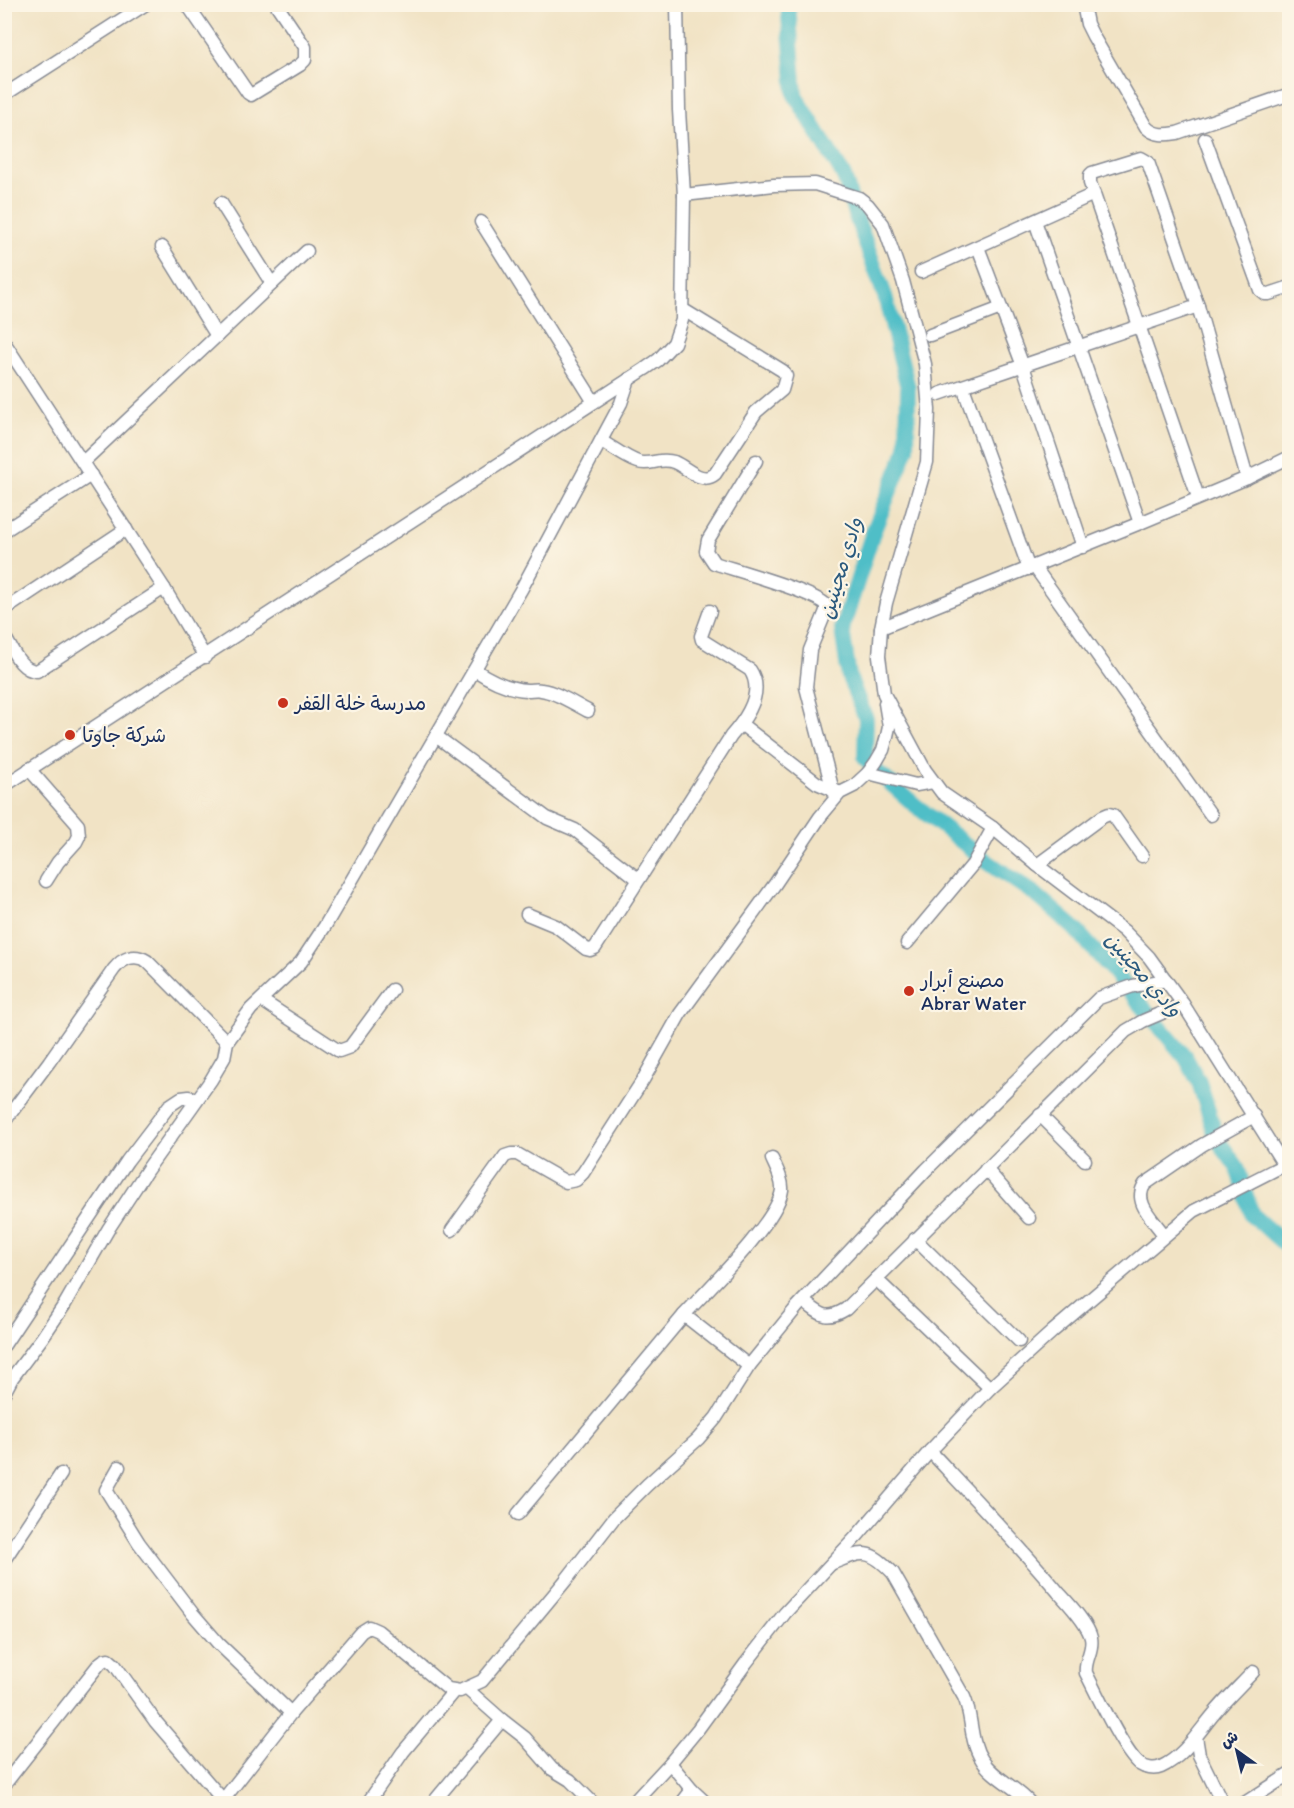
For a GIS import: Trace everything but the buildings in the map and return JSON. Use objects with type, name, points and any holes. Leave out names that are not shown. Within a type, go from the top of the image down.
[{"type":"street","points":[[4,95],[146,4]]},
{"type":"street","points":[[187,4],[251,95],[305,60],[305,47],[276,4]]},
{"type":"street","points":[[4,786],[629,380],[658,360],[674,343],[679,331],[682,309],[684,195],[679,110],[677,4]]},
{"type":"street","points":[[1083,4],[1087,24],[1093,36],[1146,127],[1154,133],[1164,135],[1177,133],[1290,94]]},
{"type":"street","points":[[1204,139],[1260,290],[1269,294],[1290,287]]},
{"type":"street","points":[[1198,497],[1094,194],[1090,180],[1092,173],[1141,158],[1146,159],[1198,306],[1246,478]]},
{"type":"street","points":[[452,1230],[506,1156],[517,1154],[566,1182],[576,1180],[583,1173],[643,1080],[680,1014],[775,884],[837,792],[854,786],[868,773],[883,750],[888,727],[879,656],[881,628],[886,603],[927,462],[929,394],[928,379],[915,325],[887,233],[876,213],[859,198],[815,184],[798,183],[684,195]]},
{"type":"street","points":[[921,272],[1094,194]]},
{"type":"street","points":[[221,203],[272,284]]},
{"type":"street","points":[[1035,221],[1140,523]]},
{"type":"street","points":[[481,222],[594,402]]},
{"type":"street","points":[[162,247],[217,336]]},
{"type":"street","points":[[978,247],[1023,366],[1083,547]]},
{"type":"street","points":[[83,462],[307,251]]},
{"type":"street","points":[[939,394],[1198,306]]},
{"type":"street","points":[[930,334],[1001,308]]},
{"type":"street","points":[[601,441],[638,462],[662,459],[675,463],[704,479],[710,479],[756,412],[782,390],[786,376],[783,371],[682,309]]},
{"type":"street","points":[[4,342],[164,588],[205,657]]},
{"type":"street","points":[[4,1393],[64,1304],[116,1218],[224,1058],[227,1042],[261,1000],[301,962],[331,915],[522,588],[621,403],[629,380]]},
{"type":"street","points":[[963,387],[1031,568],[1210,815]]},
{"type":"street","points":[[881,628],[1083,547],[1246,478],[1290,456]]},
{"type":"street","points":[[756,461],[708,540],[706,551],[714,563],[800,591],[823,601],[826,605],[826,611],[810,650],[806,687],[837,792]]},
{"type":"street","points":[[4,531],[91,475]]},
{"type":"street","points":[[4,610],[126,529]]},
{"type":"street","points":[[4,636],[24,667],[29,671],[37,671],[164,588]]},
{"type":"street","points":[[527,914],[556,926],[590,950],[595,948],[731,736],[741,724],[756,694],[755,677],[750,670],[702,640],[701,636],[710,611]]},
{"type":"street","points":[[475,670],[502,684],[552,692],[588,711]]},
{"type":"street","points":[[632,1803],[698,1729],[759,1645],[930,1451],[990,1388],[1053,1330],[1194,1211],[1231,1191],[1288,1166],[1183,1004],[1149,957],[1124,931],[1037,865],[990,834],[942,793],[933,782],[884,694]]},
{"type":"street","points":[[741,724],[817,783],[837,792]]},
{"type":"street","points":[[436,736],[547,818],[575,830],[639,879]]},
{"type":"street","points":[[29,769],[80,830],[76,842],[58,862],[46,881]]},
{"type":"street","points":[[868,773],[916,786],[933,782]]},
{"type":"street","points":[[1037,865],[1109,814],[1113,816],[1142,856]]},
{"type":"street","points":[[907,943],[973,864],[990,834]]},
{"type":"street","points":[[4,1122],[114,969],[126,959],[141,957],[147,961],[227,1042]]},
{"type":"street","points":[[367,1803],[403,1752],[461,1690],[482,1681],[614,1518],[646,1485],[698,1439],[716,1418],[749,1366],[803,1301],[926,1170],[1094,1002],[1111,992],[1166,980]]},
{"type":"street","points":[[261,1000],[339,1051],[344,1051],[350,1047],[392,990]]},
{"type":"street","points":[[803,1301],[824,1316],[834,1316],[846,1309],[1126,1031],[1183,1004]]},
{"type":"street","points":[[4,1345],[127,1161],[169,1106],[181,1098],[189,1097],[196,1100]]},
{"type":"street","points":[[1040,1115],[1085,1160]]},
{"type":"street","points":[[1164,1235],[1141,1202],[1140,1190],[1152,1178],[1202,1145],[1254,1116]]},
{"type":"street","points":[[518,1514],[684,1315],[773,1214],[782,1189],[772,1159]]},
{"type":"street","points":[[986,1169],[1029,1218]]},
{"type":"street","points":[[915,1239],[1019,1341]]},
{"type":"street","points":[[876,1279],[990,1388]]},
{"type":"street","points":[[684,1315],[749,1366]]},
{"type":"street","points":[[930,1451],[1021,1547],[1089,1632],[1092,1642],[1085,1665],[1086,1673],[1134,1759],[1141,1766],[1150,1769],[1160,1768],[1172,1760],[1196,1737],[1253,1672]]},
{"type":"street","points":[[119,1467],[106,1490],[139,1543],[218,1643],[291,1713]]},
{"type":"street","points":[[4,1560],[61,1474]]},
{"type":"street","points":[[830,1564],[858,1553],[866,1553],[893,1573],[964,1697],[971,1733],[982,1760],[995,1774],[1031,1803]]},
{"type":"street","points":[[4,1785],[100,1663],[108,1659],[115,1665],[154,1721],[221,1802],[291,1713],[361,1632],[369,1627],[442,1685],[461,1690],[502,1720],[525,1738],[552,1769],[570,1780],[594,1803]]},
{"type":"street","points":[[432,1803],[502,1720]]},
{"type":"street","points":[[1196,1737],[1201,1760],[1223,1803]]},
{"type":"street","points":[[670,1763],[706,1803]]},
{"type":"street","points":[[1244,1803],[1290,1774]]},
{"type":"street","points":[[681,1803],[692,1790]]},
{"type":"waterway","name":"وادي مجينين","points":[[788,4],[795,95],[844,176],[854,211],[885,296],[908,388],[907,448],[872,535],[842,629],[849,677],[866,719],[865,757],[876,771],[915,805],[989,863],[1035,894],[1073,927],[1112,970],[1186,1058],[1199,1082],[1217,1139],[1237,1167],[1252,1215],[1290,1249]]},
{"type":"place","name":"مدرسة خلة القفر","points":[[283,703]]},
{"type":"place","name":"شركة جاوتا","points":[[70,735]]},
{"type":"place","name":"مصنع أبرار Abrar Water","points":[[909,991]]}]
